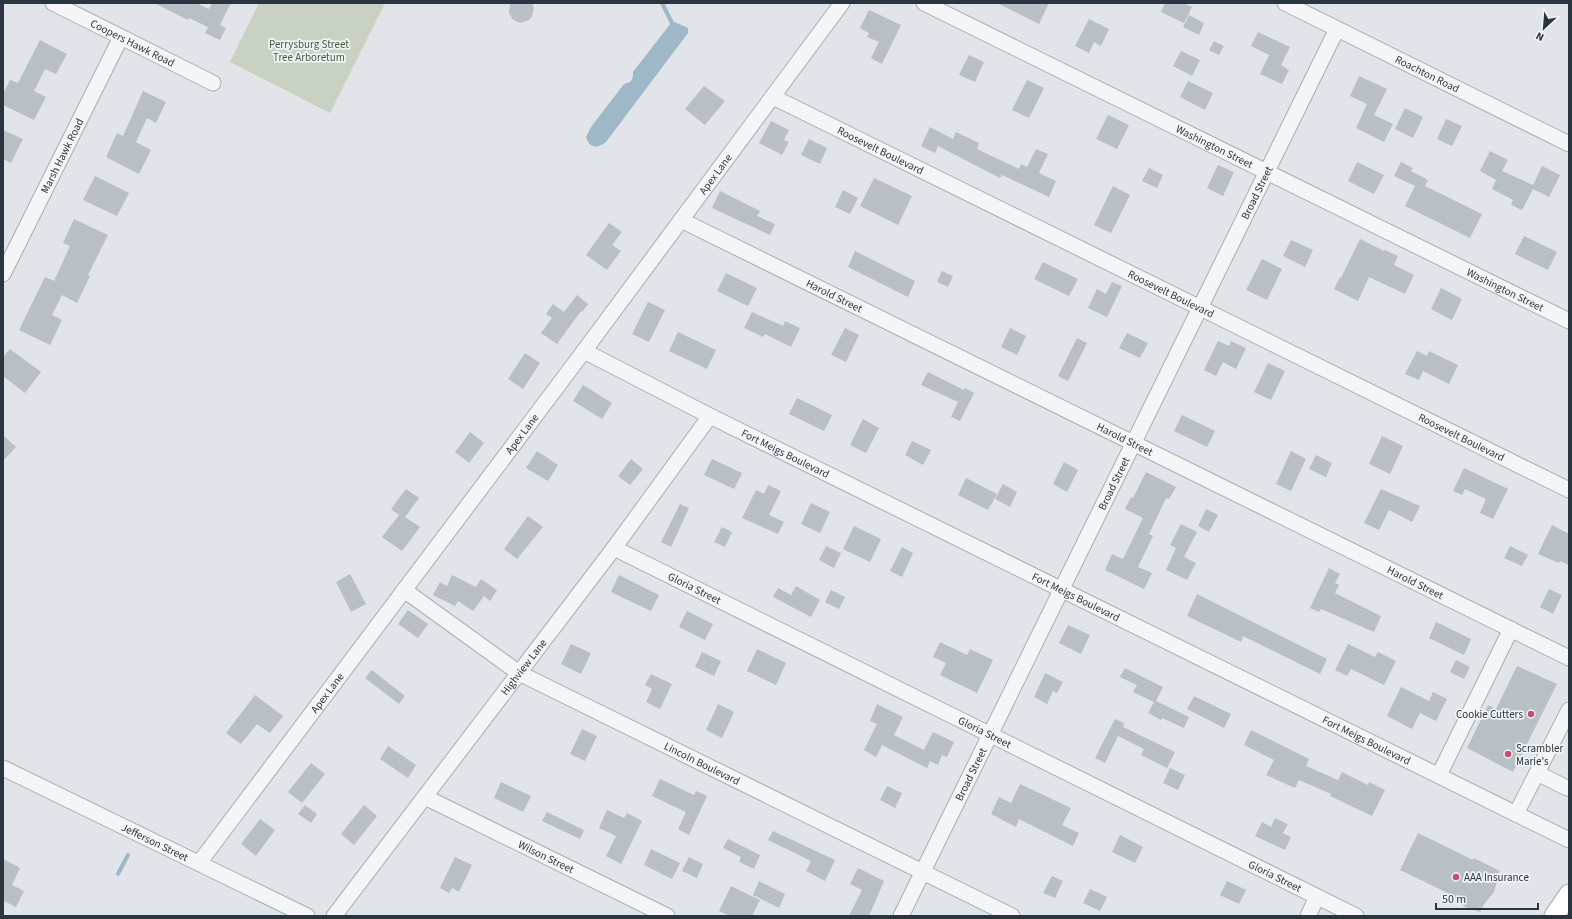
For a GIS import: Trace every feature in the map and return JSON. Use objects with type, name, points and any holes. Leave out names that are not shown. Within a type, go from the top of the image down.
[{"type":"main road","points":[[1554,916],[1569,894]]},
{"type":"street","name":"Coopers Hawk Road","points":[[53,3],[213,83]]},
{"type":"street","name":"Apex Lane","points":[[199,863],[584,351],[842,3]]},
{"type":"street","name":"Washington Street","points":[[924,3],[1569,321]]},
{"type":"street","name":"Roachton Road","points":[[1285,3],[1569,144]]},
{"type":"street","name":"Broad Street","points":[[901,916],[1133,443],[1268,173],[1337,29]]},
{"type":"street","name":"Marsh Hawk Road","points":[[3,274],[121,37]]},
{"type":"street","name":"Roosevelt Boulevard","points":[[773,97],[1569,490]]},
{"type":"street","name":"Harold Street","points":[[681,220],[1569,658]]},
{"type":"street","name":"Fort Meigs Boulevard","points":[[584,351],[710,416],[1569,840]]},
{"type":"street","name":"Highview Lane","points":[[334,916],[614,548],[710,416]]},
{"type":"street","name":"Gloria Street","points":[[614,548],[1356,916]]},
{"type":"street","name":"Lincoln Boulevard","points":[[404,590],[519,673],[1012,916]]},
{"type":"street","points":[[1439,775],[1511,630]]},
{"type":"street","points":[[1516,814],[1569,710]]},
{"type":"street","name":"Jefferson Street","points":[[3,768],[307,916]]},
{"type":"street","points":[[1537,774],[1569,788]]},
{"type":"street","name":"Wilson Street","points":[[425,797],[666,916]]},
{"type":"street","points":[[1308,916],[1318,897]]},
{"type":"green space","name":"Perrysburg Street Tree Arboretum","points":[[259,3],[385,3],[330,113],[230,62]]},
{"type":"water","points":[[675,22],[688,28],[688,33],[606,142],[600,146],[591,145],[587,141],[586,137],[591,127],[624,84],[631,81],[633,72],[671,23]]},
{"type":"building","points":[[154,3],[196,3],[209,9],[212,3],[231,3],[220,25],[226,28],[220,40],[205,33],[208,27],[189,18],[188,20]]},
{"type":"building","points":[[510,3],[532,3],[534,8],[532,16],[529,20],[521,23],[513,20],[509,13]]},
{"type":"building","points":[[997,3],[1049,3],[1039,24]]},
{"type":"building","points":[[1165,3],[1183,3],[1192,7],[1184,23],[1161,12]]},
{"type":"building","points":[[869,10],[901,25],[882,64],[871,58],[879,42],[867,37],[869,33],[860,28]]},
{"type":"building","points":[[1189,15],[1204,23],[1199,35],[1183,27]]},
{"type":"building","points":[[1089,19],[1109,29],[1101,46],[1094,42],[1089,53],[1075,46]]},
{"type":"building","points":[[1258,32],[1290,47],[1281,65],[1289,70],[1282,84],[1260,74],[1269,55],[1251,46]]},
{"type":"building","points":[[40,40],[67,54],[56,74],[45,69],[34,91],[46,97],[34,120],[3,105],[3,94],[10,80],[18,83]]},
{"type":"building","points":[[1214,41],[1224,46],[1219,55],[1209,50]]},
{"type":"building","points":[[1181,51],[1200,60],[1192,76],[1173,66]]},
{"type":"building","points":[[969,55],[984,62],[975,82],[959,75]]},
{"type":"building","points":[[1359,76],[1387,89],[1374,115],[1393,124],[1384,142],[1356,128],[1367,104],[1350,96]]},
{"type":"building","points":[[1027,80],[1044,88],[1029,118],[1012,110]]},
{"type":"building","points":[[1188,81],[1213,93],[1205,110],[1180,97]]},
{"type":"building","points":[[704,86],[725,101],[705,125],[685,109]]},
{"type":"building","points":[[143,91],[166,102],[156,123],[147,118],[136,142],[151,150],[139,174],[106,157],[117,133],[123,136]]},
{"type":"building","points":[[1405,108],[1423,117],[1413,138],[1395,129]]},
{"type":"building","points":[[1108,115],[1129,125],[1117,149],[1096,139]]},
{"type":"building","points":[[1446,119],[1462,126],[1452,146],[1437,139]]},
{"type":"building","points":[[771,121],[789,130],[784,140],[789,142],[782,155],[759,143]]},
{"type":"building","points":[[930,127],[953,139],[956,132],[979,143],[977,149],[1019,169],[1021,164],[1027,167],[1036,149],[1048,154],[1039,173],[1056,181],[1049,197],[1002,175],[1000,178],[938,146],[935,153],[921,146]]},
{"type":"building","points":[[3,130],[23,139],[11,163],[3,159]]},
{"type":"building","points":[[809,139],[827,148],[820,164],[801,155]]},
{"type":"building","points":[[1490,151],[1508,160],[1502,171],[1533,185],[1542,166],[1560,175],[1549,197],[1533,189],[1522,210],[1511,205],[1513,200],[1492,189],[1496,180],[1480,171]]},
{"type":"building","points":[[1357,162],[1384,175],[1374,194],[1348,181]]},
{"type":"building","points":[[1401,162],[1413,168],[1411,171],[1428,180],[1425,186],[1482,214],[1470,238],[1405,206],[1415,186],[1394,176]]},
{"type":"building","points":[[1218,165],[1234,172],[1223,196],[1207,188]]},
{"type":"building","points":[[1149,168],[1163,175],[1157,188],[1142,181]]},
{"type":"building","points":[[95,176],[129,193],[117,216],[83,200]]},
{"type":"building","points":[[874,178],[912,196],[898,225],[860,206]]},
{"type":"building","points":[[1113,186],[1130,195],[1111,233],[1094,225]]},
{"type":"building","points":[[843,190],[858,198],[850,214],[835,207]]},
{"type":"building","points":[[720,191],[760,211],[757,216],[775,224],[770,235],[712,208]]},
{"type":"building","points":[[74,219],[108,235],[88,275],[90,276],[77,303],[62,295],[52,315],[62,320],[50,345],[19,330],[45,277],[54,281],[70,246],[63,243]]},
{"type":"building","points":[[609,223],[622,232],[612,245],[621,251],[607,270],[586,255]]},
{"type":"building","points":[[1524,236],[1557,252],[1548,270],[1515,254]]},
{"type":"building","points":[[1360,239],[1398,256],[1394,265],[1414,275],[1405,294],[1369,277],[1358,301],[1334,289]]},
{"type":"building","points":[[1291,240],[1313,250],[1305,267],[1283,256]]},
{"type":"building","points":[[855,251],[915,281],[908,297],[848,267]]},
{"type":"building","points":[[1262,259],[1282,269],[1267,300],[1246,290]]},
{"type":"building","points":[[1043,262],[1078,279],[1069,296],[1034,279]]},
{"type":"building","points":[[942,271],[953,276],[948,287],[937,282]]},
{"type":"building","points":[[726,273],[757,288],[748,306],[717,291]]},
{"type":"building","points":[[1112,282],[1122,286],[1107,317],[1088,308],[1097,289],[1106,294]]},
{"type":"building","points":[[1441,288],[1462,299],[1452,320],[1431,309]]},
{"type":"building","points":[[577,295],[588,304],[582,312],[581,311],[557,344],[541,333],[552,318],[546,314],[553,304],[564,312]]},
{"type":"building","points":[[648,302],[665,310],[649,342],[632,334]]},
{"type":"building","points":[[752,312],[783,326],[785,321],[800,328],[791,347],[765,334],[763,337],[744,328]]},
{"type":"building","points":[[845,328],[859,335],[846,362],[831,355]]},
{"type":"building","points":[[1010,328],[1026,336],[1017,355],[1001,347]]},
{"type":"building","points":[[678,332],[716,350],[707,369],[669,351]]},
{"type":"building","points":[[1127,333],[1148,343],[1140,358],[1119,348]]},
{"type":"building","points":[[1077,338],[1087,343],[1068,381],[1058,376]]},
{"type":"building","points":[[1218,341],[1229,346],[1231,341],[1246,348],[1236,369],[1223,362],[1216,376],[1204,370]]},
{"type":"building","points":[[10,349],[41,372],[25,393],[3,376],[3,357]]},
{"type":"building","points":[[1417,351],[1427,356],[1429,351],[1458,365],[1449,384],[1423,371],[1419,380],[1405,374]]},
{"type":"building","points":[[525,353],[540,363],[523,389],[508,379]]},
{"type":"building","points":[[1268,363],[1285,371],[1271,400],[1254,392]]},
{"type":"building","points":[[928,372],[964,390],[965,388],[974,393],[960,421],[951,417],[958,402],[921,385]]},
{"type":"building","points":[[583,385],[612,403],[602,419],[573,401]]},
{"type":"building","points":[[797,398],[832,415],[824,431],[789,414]]},
{"type":"building","points":[[1182,415],[1215,431],[1207,447],[1174,431]]},
{"type":"building","points":[[863,419],[879,428],[866,453],[850,445]]},
{"type":"building","points":[[470,432],[484,443],[469,463],[455,452]]},
{"type":"building","points":[[3,435],[16,447],[3,461]]},
{"type":"building","points":[[1382,436],[1403,446],[1390,474],[1369,464]]},
{"type":"building","points":[[912,441],[931,450],[923,465],[905,455]]},
{"type":"building","points":[[537,451],[558,465],[548,481],[526,468]]},
{"type":"building","points":[[1291,451],[1306,459],[1291,491],[1276,484]]},
{"type":"building","points":[[1316,455],[1332,463],[1326,477],[1309,469]]},
{"type":"building","points":[[631,459],[643,469],[630,485],[618,476]]},
{"type":"building","points":[[712,459],[742,473],[734,489],[704,475]]},
{"type":"building","points":[[1064,462],[1078,470],[1067,492],[1053,484]]},
{"type":"building","points":[[1464,468],[1508,489],[1493,519],[1480,513],[1486,499],[1465,489],[1462,495],[1453,491]]},
{"type":"building","points":[[1146,472],[1176,487],[1169,499],[1166,498],[1149,534],[1153,536],[1138,567],[1152,573],[1144,589],[1105,570],[1112,554],[1123,559],[1143,518],[1125,509],[1131,497],[1133,498]]},
{"type":"building","points":[[966,478],[997,494],[988,510],[958,495]]},
{"type":"building","points":[[1003,484],[1017,492],[1010,507],[995,499]]},
{"type":"building","points":[[768,485],[781,491],[769,515],[784,522],[778,534],[742,518],[756,490],[764,494]]},
{"type":"building","points":[[406,489],[419,498],[405,517],[420,527],[402,551],[382,537],[399,515],[391,509]]},
{"type":"building","points":[[1381,489],[1420,506],[1412,522],[1389,510],[1379,530],[1364,523]]},
{"type":"building","points":[[811,503],[830,512],[820,533],[801,524]]},
{"type":"building","points":[[680,504],[689,508],[671,547],[661,542]]},
{"type":"building","points":[[1206,509],[1218,515],[1209,532],[1198,526]]},
{"type":"building","points":[[528,516],[543,527],[517,559],[504,549]]},
{"type":"building","points":[[1181,524],[1197,532],[1184,557],[1196,563],[1187,580],[1166,570],[1176,548],[1170,545]]},
{"type":"building","points":[[1552,525],[1569,534],[1569,565],[1560,561],[1559,563],[1538,554]]},
{"type":"building","points":[[854,526],[881,539],[870,562],[843,549]]},
{"type":"building","points":[[722,527],[732,532],[725,547],[714,542]]},
{"type":"building","points":[[826,546],[841,553],[834,568],[819,560]]},
{"type":"building","points":[[1510,546],[1528,555],[1522,566],[1504,558]]},
{"type":"building","points":[[902,547],[913,553],[902,577],[890,571]]},
{"type":"building","points":[[1329,568],[1340,574],[1335,583],[1339,585],[1335,593],[1381,616],[1374,632],[1321,609],[1319,612],[1310,608]]},
{"type":"building","points":[[350,574],[366,604],[351,612],[336,582]]},
{"type":"building","points":[[452,575],[476,587],[481,579],[497,590],[490,601],[484,596],[473,611],[458,601],[455,606],[433,595],[440,582],[447,586]]},
{"type":"building","points":[[619,575],[659,595],[651,611],[611,592]]},
{"type":"building","points":[[796,586],[820,600],[811,617],[773,597],[778,588],[791,595]]},
{"type":"building","points":[[1549,589],[1562,595],[1553,614],[1540,607]]},
{"type":"building","points":[[831,590],[845,597],[839,609],[825,602]]},
{"type":"building","points":[[1197,594],[1327,659],[1320,674],[1243,636],[1241,642],[1187,616]]},
{"type":"building","points":[[408,610],[428,624],[418,638],[398,624]]},
{"type":"building","points":[[687,611],[713,624],[705,640],[679,627]]},
{"type":"building","points":[[1436,622],[1471,639],[1464,655],[1429,638]]},
{"type":"building","points":[[1068,625],[1090,635],[1081,654],[1059,643]]},
{"type":"building","points":[[940,642],[967,655],[970,649],[993,660],[977,693],[940,675],[946,663],[933,657]]},
{"type":"building","points":[[571,644],[591,653],[581,674],[561,664]]},
{"type":"building","points":[[1348,644],[1375,657],[1378,652],[1396,661],[1384,685],[1351,669],[1347,676],[1335,670]]},
{"type":"building","points":[[757,649],[786,663],[776,685],[747,671]]},
{"type":"building","points":[[702,652],[721,661],[714,676],[695,667]]},
{"type":"building","points":[[1456,660],[1470,667],[1464,679],[1450,672]]},
{"type":"building","points":[[1517,666],[1557,684],[1513,772],[1467,748],[1488,705],[1496,709]]},
{"type":"building","points":[[1125,668],[1163,687],[1156,701],[1189,717],[1184,728],[1162,718],[1161,720],[1148,713],[1154,702],[1133,692],[1137,685],[1120,677]]},
{"type":"building","points":[[372,670],[405,696],[399,704],[365,678]]},
{"type":"building","points":[[1045,673],[1063,682],[1057,693],[1053,691],[1047,704],[1034,697]]},
{"type":"building","points":[[651,674],[672,684],[660,709],[646,702],[652,689],[645,685]]},
{"type":"building","points":[[1401,687],[1429,701],[1433,692],[1447,699],[1436,721],[1420,713],[1412,729],[1387,716]]},
{"type":"building","points":[[255,695],[283,716],[270,733],[257,724],[241,744],[226,733]]},
{"type":"building","points":[[1194,696],[1231,714],[1224,728],[1187,709]]},
{"type":"building","points":[[718,704],[734,712],[722,738],[706,730]]},
{"type":"building","points":[[877,704],[903,717],[894,735],[924,750],[933,732],[954,742],[947,757],[942,755],[938,765],[930,761],[927,768],[882,745],[876,757],[864,750],[877,724],[870,721]]},
{"type":"building","points":[[1115,719],[1124,723],[1123,727],[1175,752],[1167,768],[1141,755],[1144,749],[1118,736],[1105,763],[1095,758]]},
{"type":"building","points":[[582,729],[597,736],[585,761],[570,754]]},
{"type":"building","points":[[1251,730],[1309,759],[1306,766],[1338,780],[1342,772],[1368,785],[1369,782],[1385,790],[1372,816],[1330,796],[1331,794],[1299,780],[1295,788],[1266,775],[1274,760],[1244,745]]},
{"type":"building","points":[[388,746],[416,765],[408,778],[380,759]]},
{"type":"building","points":[[311,763],[325,774],[302,803],[288,792]]},
{"type":"building","points":[[1170,768],[1185,775],[1178,790],[1163,783]]},
{"type":"building","points":[[660,779],[694,795],[696,791],[707,796],[689,835],[678,829],[686,812],[652,796]]},
{"type":"building","points":[[501,782],[531,796],[523,812],[494,798]]},
{"type":"building","points":[[1020,784],[1071,808],[1062,825],[1079,833],[1073,846],[1019,819],[1016,827],[991,814],[999,797],[1011,803]]},
{"type":"building","points":[[887,786],[902,793],[895,808],[880,800]]},
{"type":"building","points":[[305,805],[317,814],[311,823],[298,814]]},
{"type":"building","points":[[364,805],[377,816],[354,845],[341,834]]},
{"type":"building","points":[[607,810],[624,818],[627,813],[642,821],[621,864],[606,856],[616,836],[599,828]]},
{"type":"building","points":[[547,812],[584,830],[580,839],[542,821]]},
{"type":"building","points":[[1275,818],[1288,824],[1283,833],[1291,837],[1285,850],[1255,836],[1262,822],[1271,827]]},
{"type":"building","points":[[260,819],[275,830],[256,856],[241,844]]},
{"type":"building","points":[[773,831],[835,860],[825,881],[806,871],[811,861],[768,840]]},
{"type":"building","name":"AAA Insurance","points":[[1418,833],[1473,860],[1474,858],[1500,871],[1494,892],[1484,904],[1480,912],[1465,907],[1454,896],[1400,870]]},
{"type":"building","points":[[1120,835],[1143,847],[1135,863],[1112,852]]},
{"type":"building","points":[[728,839],[760,855],[754,869],[739,862],[741,857],[723,848]]},
{"type":"building","points":[[651,849],[680,863],[672,879],[644,865]]},
{"type":"building","points":[[455,857],[472,865],[459,892],[452,888],[449,893],[440,888]]},
{"type":"building","points":[[689,857],[703,864],[697,878],[682,871]]},
{"type":"building","points":[[3,859],[20,868],[12,885],[24,891],[16,907],[4,901],[3,903]]},
{"type":"building","points":[[858,868],[884,881],[869,916],[849,916],[862,890],[850,884]]},
{"type":"building","points":[[1052,876],[1063,881],[1055,898],[1043,893]]},
{"type":"building","points":[[759,881],[785,894],[779,908],[753,895]]},
{"type":"building","points":[[1227,881],[1246,890],[1239,904],[1220,895]]},
{"type":"building","points":[[731,886],[760,900],[752,916],[730,916],[719,911]]},
{"type":"building","points":[[1090,889],[1107,897],[1100,911],[1083,903]]},
{"type":"waterway","points":[[662,3],[672,23]]},
{"type":"waterway","points":[[118,874],[128,855]]},
{"type":"place","name":"Cookie Cutters","points":[[1531,714]]},
{"type":"place","name":"Scrambler Marie's","points":[[1508,754]]},
{"type":"place","name":"AAA Insurance","points":[[1456,877]]}]
